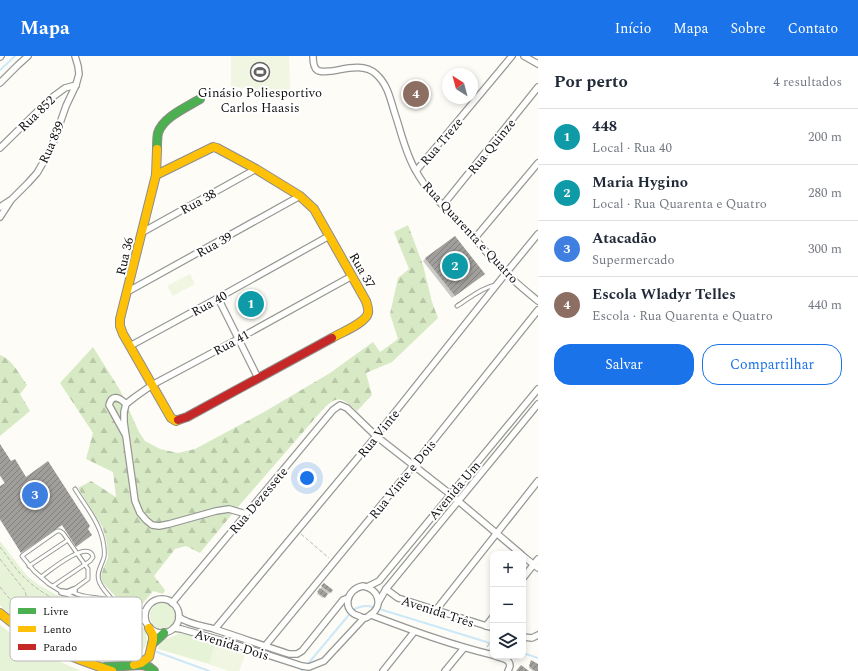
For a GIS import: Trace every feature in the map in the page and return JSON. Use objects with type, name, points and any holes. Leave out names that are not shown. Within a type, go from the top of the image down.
[{"type":"street","points":[[0,83],[28,56]]},
{"type":"street","name":"Rua 839","points":[[0,217],[11,200],[37,173],[51,149],[79,74],[75,56]]},
{"type":"street","name":"Rua Quarenta e Quatro","points":[[313,56],[315,68],[323,72],[358,68],[366,69],[375,73],[388,91],[407,152],[416,171],[426,185],[506,273],[538,301]]},
{"type":"street","name":"Rua Treze","points":[[416,171],[512,56]]},
{"type":"street","points":[[524,56],[538,64]]},
{"type":"street","name":"Rua 852","points":[[0,148],[50,99],[65,88],[76,85]]},
{"type":"street","name":"Rua Quinze","points":[[443,205],[538,87]]},
{"type":"street","name":"Rua 36","points":[[178,421],[171,418],[123,334],[120,326],[120,319],[156,175],[156,142],[160,127],[166,120],[200,99]]},
{"type":"street","name":"Rua 37","points":[[156,175],[208,148],[213,147],[224,151],[256,169],[300,196],[314,209],[369,307],[368,316],[365,320],[178,421]]},
{"type":"street","points":[[475,238],[538,163]]},
{"type":"street","name":"Rua 38","points":[[141,233],[256,169]]},
{"type":"street","name":"Rua 39","points":[[127,292],[300,196]]},
{"type":"street","points":[[0,207],[11,200]]},
{"type":"street","name":"Rua Vinte","points":[[215,629],[376,436],[538,234]]},
{"type":"street","name":"Rua 40","points":[[130,346],[329,236]]},
{"type":"street","name":"Rua 41","points":[[126,404],[152,385],[352,276]]},
{"type":"street","points":[[218,298],[258,378]]},
{"type":"street","name":"Rua Vinte e Dois","points":[[265,646],[414,466],[538,310]]},
{"type":"street","name":"Avenida Um","points":[[367,587],[379,581],[538,389]]},
{"type":"street","points":[[127,437],[109,405],[112,399],[119,398],[126,404],[124,422],[127,437],[130,471],[135,501],[140,513],[152,525],[159,526],[169,524],[216,511],[229,509],[246,514]]},
{"type":"street","name":"Avenida Um","points":[[378,601],[386,589],[538,404]]},
{"type":"street","name":"Rua Dezessete","points":[[172,603],[333,410],[340,405],[347,408],[376,436]]},
{"type":"street","points":[[376,436],[450,494],[517,551]]},
{"type":"street","points":[[436,610],[538,481]]},
{"type":"street","points":[[526,558],[536,566]]},
{"type":"street","points":[[526,575],[536,566],[538,559]]},
{"type":"street","points":[[367,587],[375,592],[378,596],[378,601],[376,610],[371,615],[364,618],[351,612],[348,598],[356,588],[367,587]]},
{"type":"street","name":"Avenida Três","points":[[386,589],[398,598],[490,627]]},
{"type":"street","points":[[62,592],[67,593],[74,590]]},
{"type":"street","points":[[179,618],[187,622],[215,629],[288,654],[297,654],[302,651],[342,600],[348,598]]},
{"type":"street","points":[[131,666],[141,663],[148,656],[152,644],[153,635],[149,627],[145,618],[146,610],[155,601],[164,600],[172,603],[177,610],[179,618],[174,628],[171,631],[158,633],[149,627]]},
{"type":"street","points":[[0,613],[10,621]]},
{"type":"street","points":[[371,615],[414,632],[490,655]]},
{"type":"street","name":"Avenida Dois","points":[[174,628],[234,644],[295,664],[310,667],[324,661],[364,618]]},
{"type":"street","points":[[486,626],[490,621]]},
{"type":"street","points":[[383,671],[414,632]]},
{"type":"street","points":[[152,644],[164,633]]},
{"type":"street","points":[[526,637],[532,638],[538,635]]},
{"type":"street","points":[[445,671],[464,648]]},
{"type":"street","points":[[148,656],[150,665],[154,671]]},
{"type":"street","points":[[505,659],[510,664],[508,671]]},
{"type":"street","points":[[83,661],[112,671]]},
{"type":"street","points":[[88,663],[107,667],[145,666],[154,671]]},
{"type":"street","points":[[88,663],[101,671]]},
{"type":"lane","points":[[457,306],[484,288],[497,285]]},
{"type":"lane","points":[[75,489],[92,516],[103,540],[105,551],[98,576],[99,581],[110,597]]},
{"type":"lane","points":[[73,597],[62,592],[41,577],[29,566],[22,555],[38,543],[59,531],[62,532],[88,569],[88,579],[73,592],[96,597]]},
{"type":"lane","points":[[29,566],[68,540]]},
{"type":"lane","points":[[41,577],[76,553],[85,551],[91,552],[93,555],[92,559],[53,586]]},
{"type":"lane","points":[[142,612],[146,610]]},
{"type":"lane","points":[[142,620],[149,627]]},
{"type":"path","points":[[297,530],[334,562]]},
{"type":"path","points":[[0,547],[27,581],[52,597]]},
{"type":"path","points":[[0,559],[26,591],[28,597]]},
{"type":"path","points":[[0,587],[10,599]]},
{"type":"path","points":[[483,653],[490,642]]},
{"type":"green space","name":"Ginásio Poliesportivo Carlos Haasis","points":[[231,56],[289,56],[290,91],[231,87]]},
{"type":"green space","points":[[408,225],[423,265],[432,302],[438,318],[392,362],[366,373],[372,395],[357,411],[341,400],[334,401],[324,408],[200,553],[186,546],[175,549],[154,576],[165,590],[163,594],[153,591],[142,604],[142,597],[116,597],[102,582],[101,577],[108,558],[107,544],[103,528],[78,488],[91,481],[116,497],[113,472],[86,459],[93,433],[60,383],[93,347],[120,390],[139,432],[145,441],[160,449],[178,453],[195,449],[264,412],[330,373],[373,342],[380,352],[398,339],[390,314],[398,278],[409,269],[394,232]]},
{"type":"green space","points":[[190,274],[195,284],[173,296],[167,286]]},
{"type":"green space","points":[[0,355],[12,364],[27,385],[20,394],[30,411],[0,436]]},
{"type":"green space","points":[[0,541],[26,575],[39,585],[60,597],[10,597],[10,614],[0,605]]},
{"type":"green space","points":[[163,603],[172,607],[176,616],[172,625],[163,629],[154,625],[150,616],[154,607]]},
{"type":"green space","points":[[0,625],[10,633],[10,661],[58,661],[81,671],[0,671]]},
{"type":"green space","points":[[142,626],[145,630],[147,638],[142,651]]},
{"type":"green space","points":[[183,631],[246,651],[239,671],[229,671],[158,649],[161,640],[174,636]]},
{"type":"green space","points":[[216,641],[246,651],[239,671],[229,671],[209,664]]},
{"type":"green space","points":[[101,661],[129,661],[121,664],[110,664]]},
{"type":"building","points":[[455,236],[485,274],[455,296],[425,258]]},
{"type":"building","points":[[0,444],[11,461],[15,459],[26,477],[48,461],[90,526],[88,529],[92,535],[76,547],[62,525],[21,553],[0,519],[0,486],[5,483],[0,475]]},
{"type":"building","points":[[324,583],[333,590],[331,593],[321,586]]},
{"type":"building","points":[[320,588],[328,594],[325,598],[317,592]]},
{"type":"building","points":[[531,660],[538,664],[538,671],[535,671],[529,666]]},
{"type":"building","points":[[521,665],[529,671],[516,671]]},
{"type":"waterway","points":[[0,70],[15,56]]},
{"type":"waterway","points":[[302,671],[353,610],[363,606],[373,607],[490,643]]},
{"type":"waterway","points":[[157,652],[209,671]]},
{"type":"waterway","points":[[526,654],[538,658]]},
{"type":"traffic: fast","points":[[157,149],[158,133],[165,122],[176,113],[200,99]]},
{"type":"traffic: fast","points":[[152,644],[164,633]]},
{"type":"traffic: fast","points":[[105,667],[142,665],[149,667],[154,671]]},
{"type":"traffic: slow","points":[[156,175],[213,147],[256,169],[300,196],[314,209],[368,307],[368,313],[363,320],[332,338]]},
{"type":"traffic: slow","points":[[157,149],[156,175],[120,319],[120,326],[123,334],[171,418],[176,421],[178,420]]},
{"type":"traffic: slow","points":[[0,613],[10,621]]},
{"type":"traffic: slow","points":[[134,665],[141,663],[149,657],[153,640],[153,635],[149,628]]},
{"type":"traffic: slow","points":[[83,661],[112,671]]},
{"type":"traffic: jam","points":[[178,420],[187,417],[332,338]]},
{"type":"place","name":"Ginásio Poliesportivo Carlos Haasis","points":[[260,72]]},
{"type":"place","name":"Escola Wladyr Telles","points":[[416,94]]},
{"type":"place","name":"Maria Hygino","points":[[455,266]]},
{"type":"place","name":"448","points":[[251,304]]},
{"type":"place","name":"Atacadão","points":[[35,495]]}]
